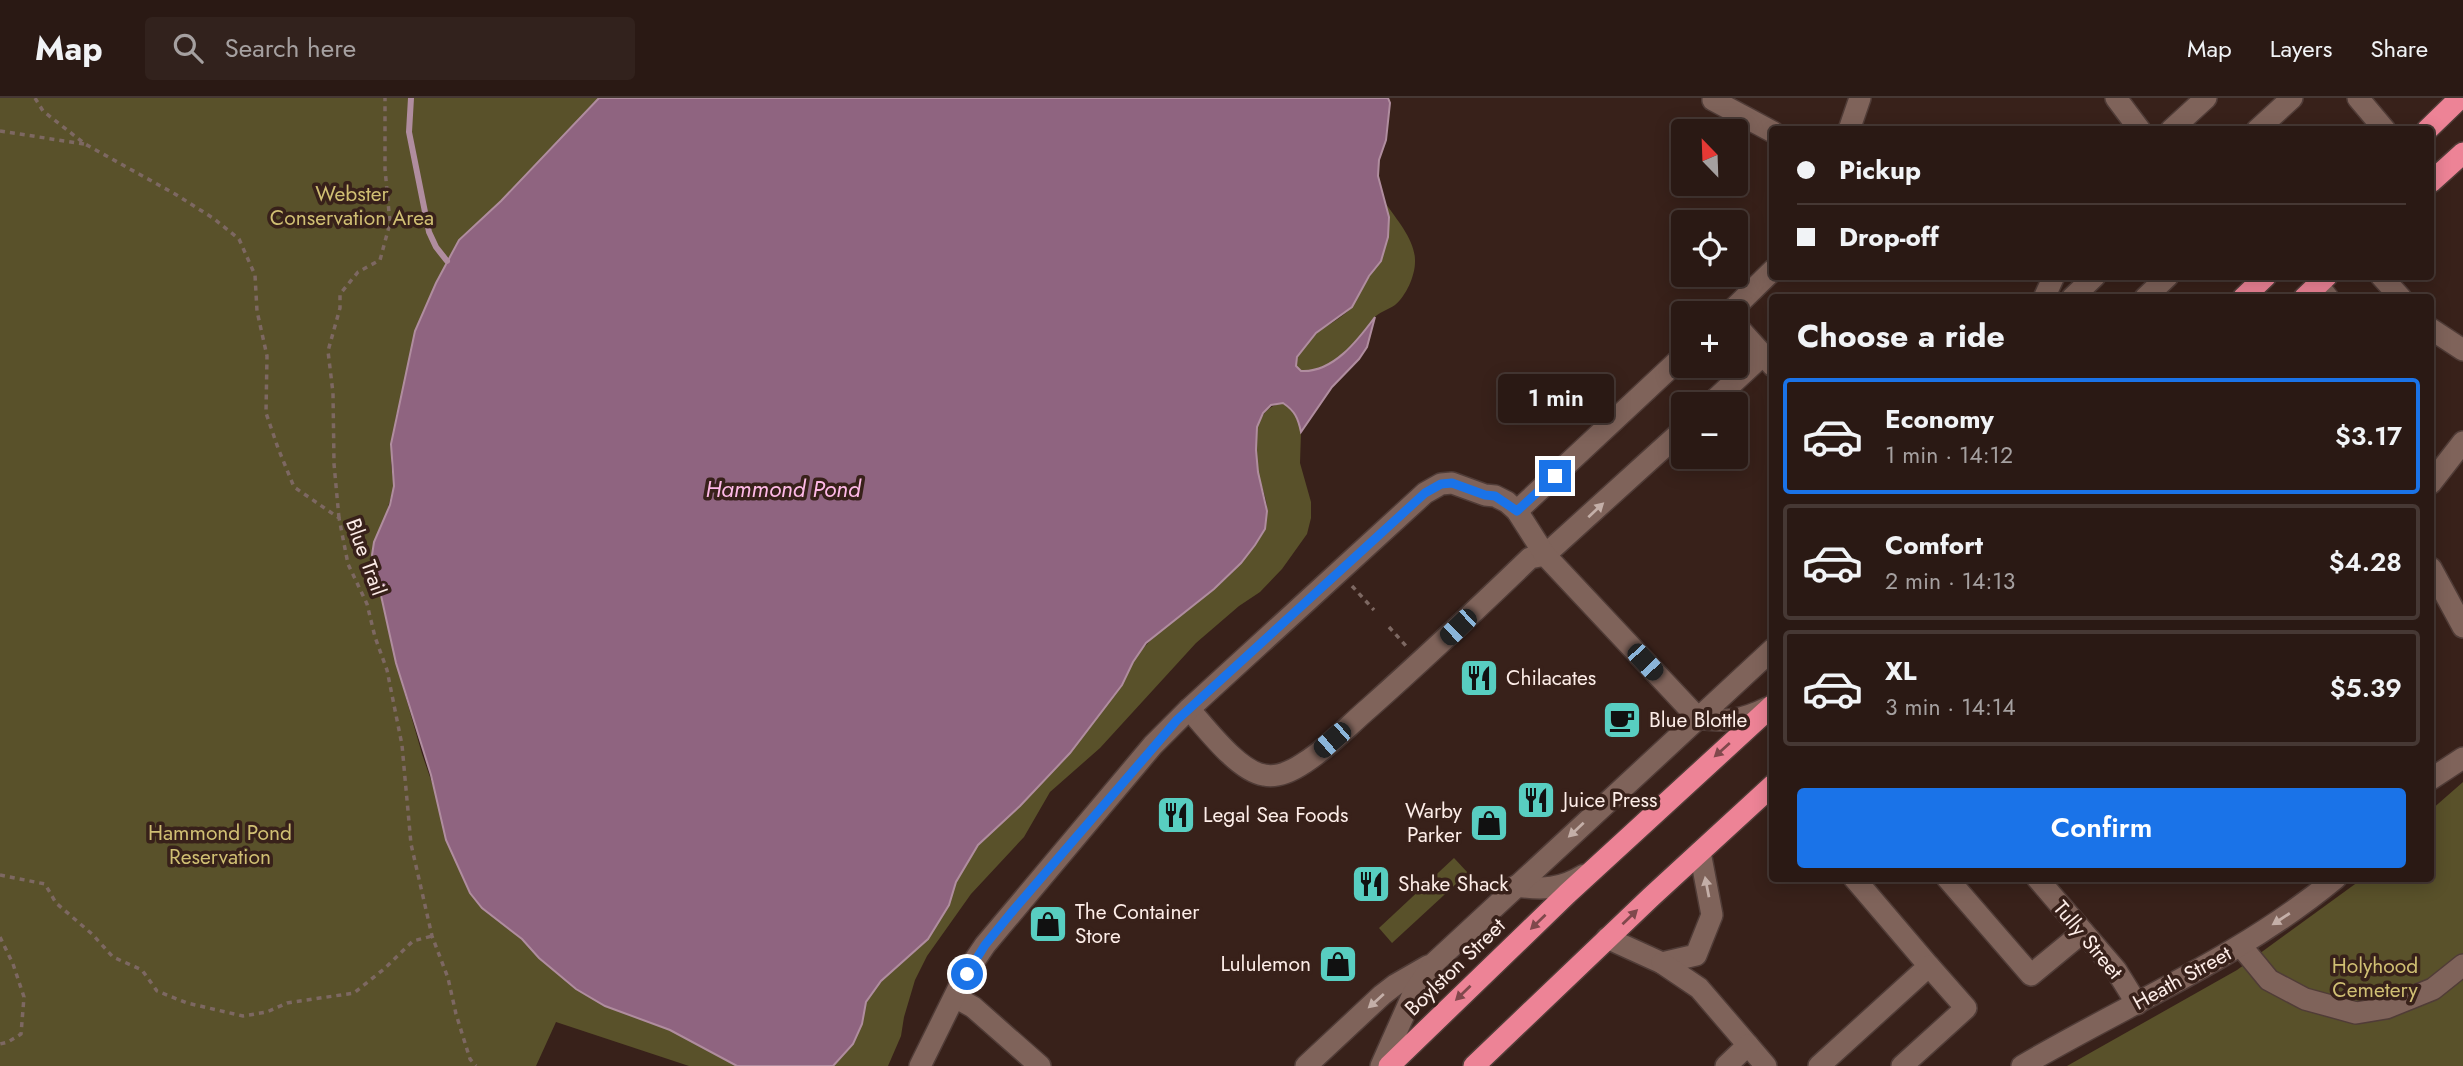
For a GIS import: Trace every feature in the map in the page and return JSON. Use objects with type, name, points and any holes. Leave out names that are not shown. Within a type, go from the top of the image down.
[{"type":"highway","points":[[2431,126],[2460,98]]},
{"type":"highway","points":[[2434,179],[2463,153]]},
{"type":"highway","points":[[2247,294],[2262,280]]},
{"type":"highway","name":"Boylston Street","points":[[1389,1066],[1594,869],[1769,709]]},
{"type":"highway","points":[[1475,1066],[1607,938],[1769,789]]},
{"type":"street","points":[[1714,98],[1713,100],[1769,130]]},
{"type":"street","points":[[1850,126],[1860,98]]},
{"type":"street","points":[[2116,98],[2137,126]]},
{"type":"street","points":[[2175,126],[2206,98]]},
{"type":"street","points":[[2261,126],[2292,98]]},
{"type":"street","points":[[2358,98],[2382,126]]},
{"type":"street","points":[[1742,301],[1769,274]]},
{"type":"street","points":[[2076,294],[2091,280]]},
{"type":"street","points":[[2149,294],[2164,280]]},
{"type":"street","points":[[2385,280],[2397,294]]},
{"type":"street","points":[[2434,331],[2463,350]]},
{"type":"street","points":[[1726,392],[1768,360],[1748,338]]},
{"type":"street","points":[[1517,511],[1671,367]]},
{"type":"street","points":[[1189,709],[1250,771],[1264,775],[1291,771],[1314,756],[1421,662],[1530,558],[1545,555],[1671,441]]},
{"type":"street","points":[[2434,479],[2463,442]]},
{"type":"street","points":[[920,1066],[975,960],[1011,913],[1153,745],[1433,487],[1452,483],[1462,485],[1485,495],[1495,496],[1517,511],[1545,555],[1698,718],[1726,722],[1739,720],[1769,707]]},
{"type":"street","points":[[2434,574],[2463,627]]},
{"type":"street","points":[[1381,1066],[1414,992],[1433,964],[1769,653]]},
{"type":"street","points":[[2434,777],[2463,758]]},
{"type":"street","points":[[1662,963],[1696,955],[1712,915],[1700,852]]},
{"type":"street","points":[[1516,886],[1557,888],[1594,869]]},
{"type":"street","points":[[1857,882],[1966,1008],[1902,1066]]},
{"type":"street","points":[[1950,882],[2031,975],[2083,932]]},
{"type":"street","name":"Tully Street","points":[[2040,882],[2117,971],[2137,1004]]},
{"type":"street","name":"Heath Street","points":[[2022,1066],[2241,946],[2322,883]]},
{"type":"street","points":[[1607,938],[1662,963],[1699,988],[1766,1066]]},
{"type":"street","points":[[2241,946],[2269,980],[2305,999],[2356,1013],[2386,1008],[2433,989],[2463,965]]},
{"type":"street","points":[[1306,1066],[1395,985],[1433,964]]},
{"type":"street","points":[[1819,1066],[1929,966]]},
{"type":"street","points":[[956,997],[973,1007],[1040,1066]]},
{"type":"street","points":[[1726,1066],[1748,1045]]},
{"type":"path","name":"Blue Trail","points":[[35,98],[43,111],[85,144],[175,194],[213,218],[239,239],[255,275],[257,311],[267,356],[266,413],[278,448],[294,487],[339,518],[348,564],[367,604],[374,637],[387,670],[402,745],[411,845],[432,936],[449,978],[456,1014],[470,1059],[476,1066]]},
{"type":"path","points":[[339,518],[328,351],[340,308],[340,294],[358,272],[380,260],[390,223],[385,169],[385,98]]},
{"type":"path","points":[[0,131],[85,144]]},
{"type":"path","points":[[1593,408],[1595,396]]},
{"type":"path","points":[[1347,581],[1374,610]]},
{"type":"path","points":[[1389,627],[1413,653]]},
{"type":"path","points":[[0,875],[45,884],[56,903],[92,934],[113,957],[142,970],[157,991],[187,1003],[243,1016],[267,1012],[287,1003],[354,993],[413,941],[432,936]]},
{"type":"path","points":[[0,937],[24,997],[21,1034],[0,1044]]},
{"type":"green space","name":"Hammond Pond Reservation","points":[[0,98],[599,98],[501,201],[459,240],[436,283],[396,416],[391,465],[394,486],[384,521],[375,572],[396,663],[422,754],[470,893],[482,908],[522,939],[539,958],[605,1006],[670,1030],[737,1066],[689,1066],[556,1022],[536,1066],[0,1066]]},
{"type":"green space","points":[[1386,204],[1412,246],[1415,267],[1409,285],[1399,301],[1376,316],[1362,335],[1341,355],[1326,365],[1301,371],[1296,366],[1303,346],[1350,309],[1379,263],[1387,234]]},
{"type":"green space","points":[[1283,403],[1298,418],[1301,432],[1300,463],[1311,502],[1307,534],[1282,569],[1260,592],[1239,606],[1196,643],[1100,748],[1050,792],[1024,837],[971,894],[927,956],[915,980],[901,1036],[888,1066],[833,1066],[853,1044],[862,1024],[866,1002],[881,981],[928,939],[949,905],[956,882],[978,845],[1144,647],[1227,577],[1242,561],[1267,512],[1256,465],[1257,431],[1265,413],[1273,406]]},
{"type":"green space","name":"Holyhood Cemetery","points":[[2463,782],[2463,1066],[2067,1066],[2237,970],[2358,882],[2434,882],[2434,807]]},
{"type":"green space","points":[[1454,858],[1468,873],[1392,943],[1379,928]]},
{"type":"water","name":"Hammond Pond","points":[[599,98],[1388,98],[1390,103],[1378,176],[1389,217],[1388,237],[1381,261],[1369,276],[1352,307],[1316,333],[1297,357],[1296,366],[1301,371],[1313,370],[1334,361],[1353,345],[1375,317],[1367,347],[1332,387],[1301,432],[1295,415],[1283,403],[1271,405],[1263,413],[1257,427],[1256,450],[1267,511],[1265,529],[1241,563],[1214,589],[1146,643],[1122,685],[1070,753],[1020,806],[978,845],[956,882],[949,905],[928,939],[881,981],[866,1002],[862,1024],[853,1044],[833,1066],[737,1066],[670,1030],[605,1006],[576,989],[539,958],[522,939],[482,908],[470,893],[446,840],[431,775],[396,663],[372,555],[394,486],[391,444],[415,331],[459,240],[501,201]]},
{"type":"waterway","points":[[411,98],[409,132],[429,232],[447,261]]},
{"type":"place","name":"Chilacates","points":[[1479,678]]},
{"type":"place","name":"Blue Blottle","points":[[1622,720]]},
{"type":"place","name":"Juice Press","points":[[1536,800]]},
{"type":"place","name":"Legal Sea Foods","points":[[1176,815]]},
{"type":"place","name":"Warby Parker","points":[[1489,823]]},
{"type":"place","name":"Shake Shack","points":[[1371,884]]},
{"type":"place","name":"The Container Store","points":[[1048,924]]},
{"type":"place","name":"Lululemon","points":[[1338,964]]},
{"type":"route","points":[[967,974],[985,945],[1153,745],[1425,493],[1441,484],[1452,483],[1495,496],[1517,511],[1555,476]]},
{"type":"park label","name":"Webster Conservation Area","points":[[352,206]]}]
